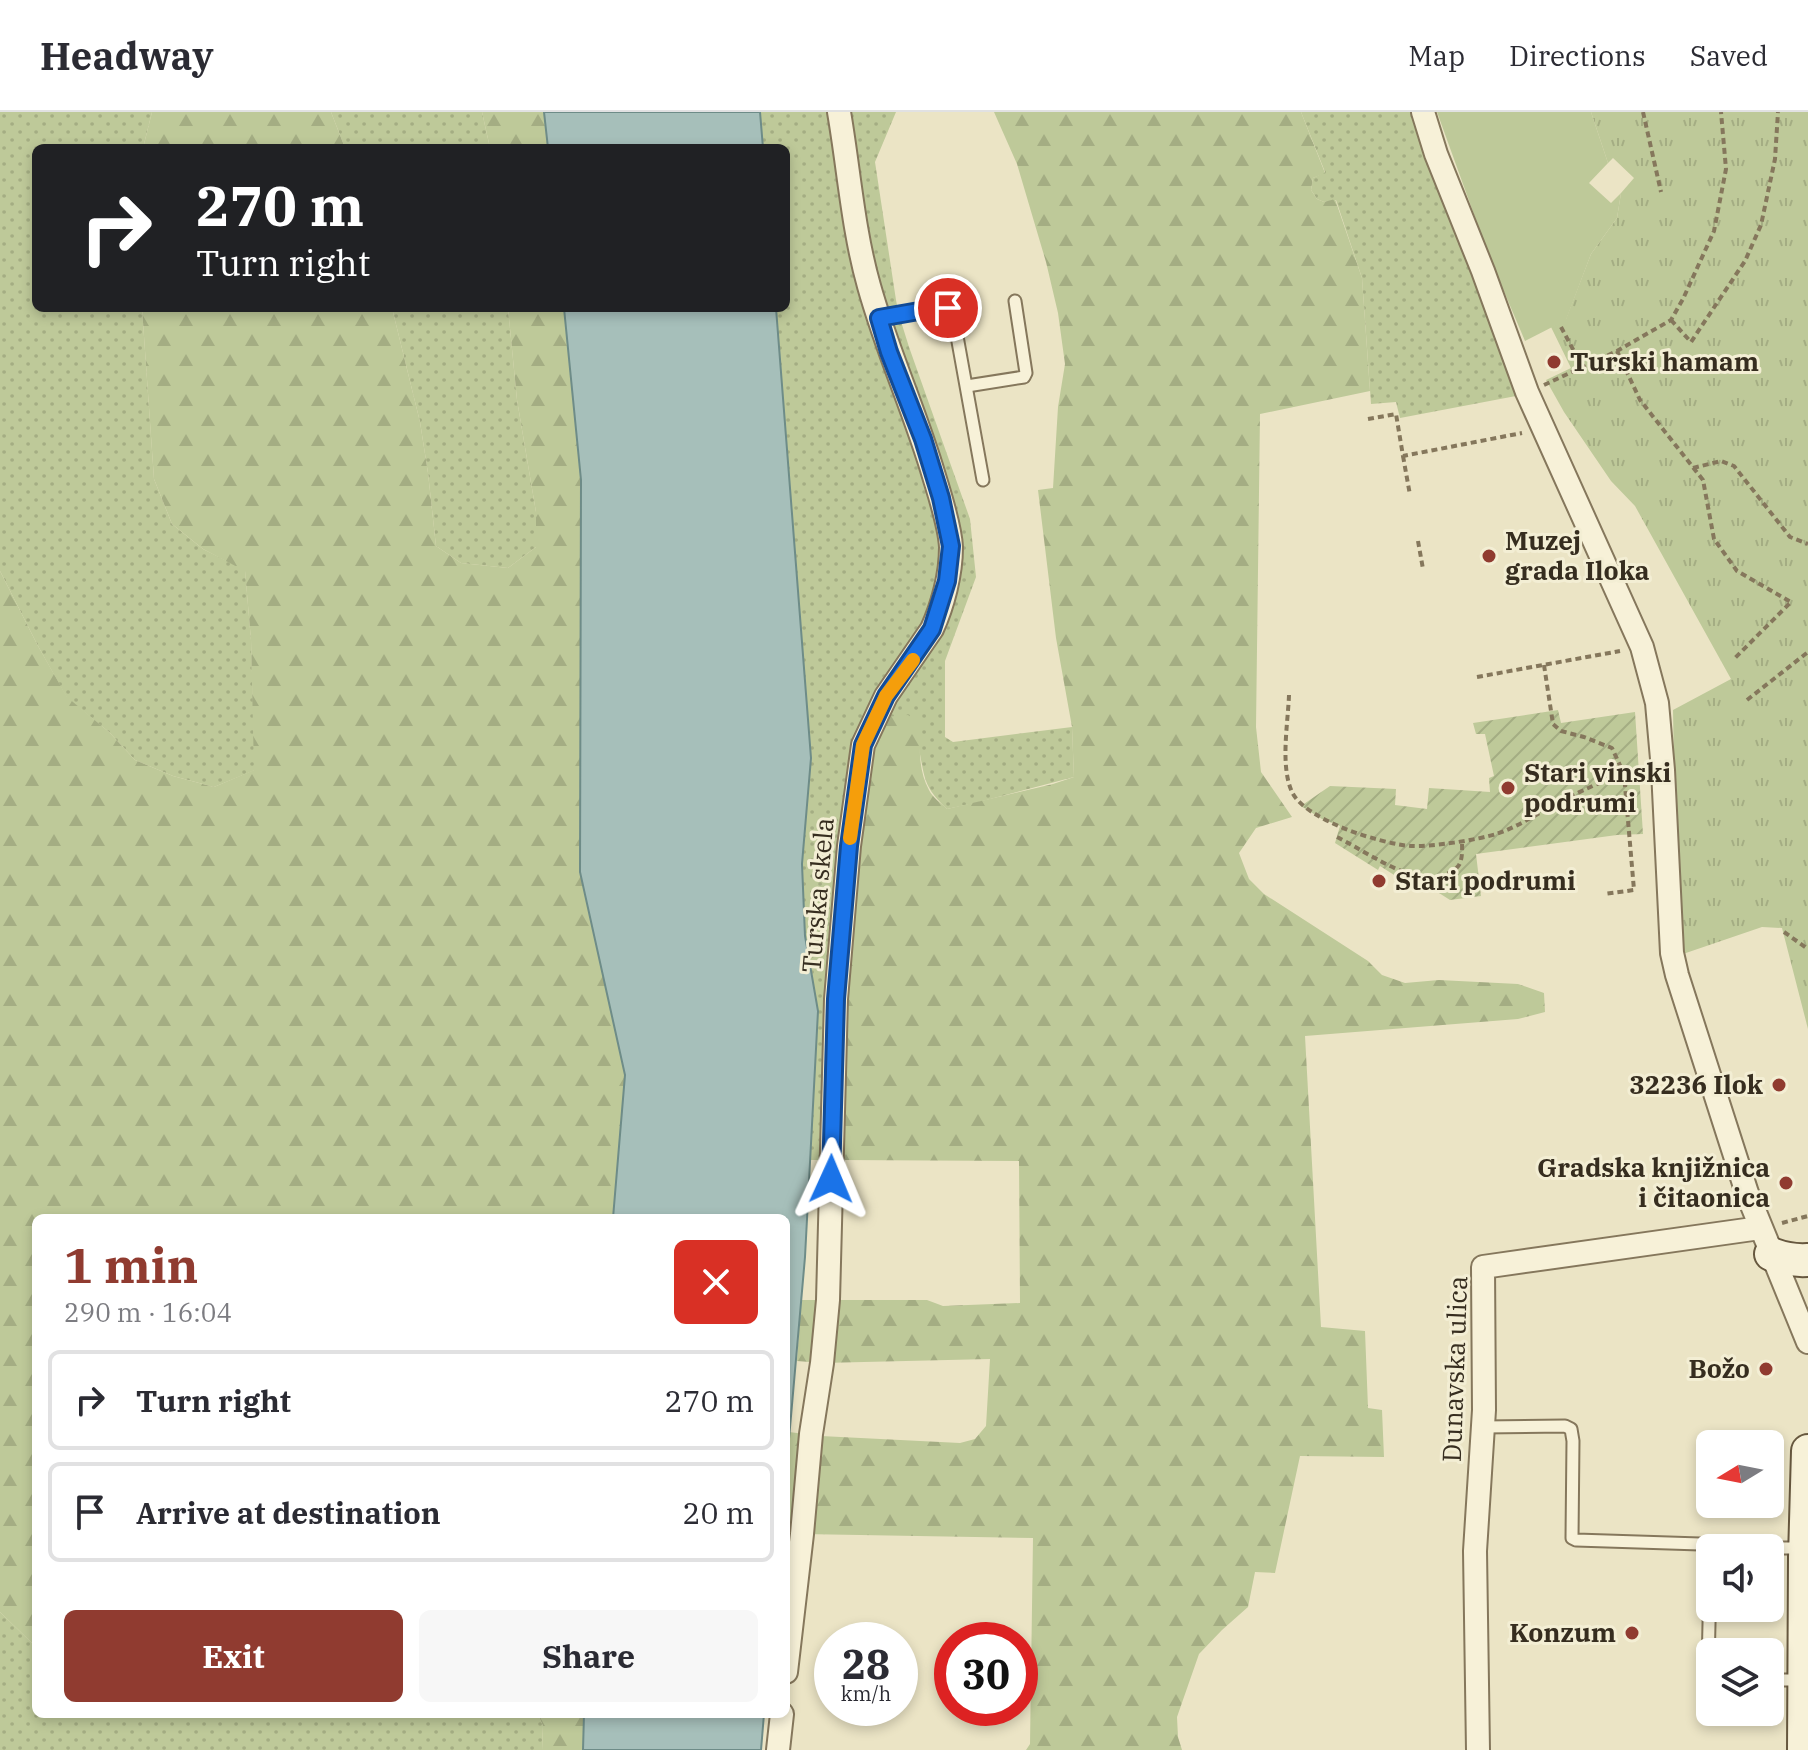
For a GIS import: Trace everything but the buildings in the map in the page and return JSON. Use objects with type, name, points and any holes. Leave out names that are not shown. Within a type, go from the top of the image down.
[{"type":"main road","points":[[1766,1241],[1784,1259],[1808,1260]]},
{"type":"main road","points":[[1804,1750],[1808,1451]]},
{"type":"street","name":"Turska skela","points":[[790,1638],[826,1316],[836,999],[849,846],[863,745],[886,696],[932,629],[947,581],[951,546],[941,498],[923,439],[889,352],[860,248],[839,112]]},
{"type":"street","points":[[1423,112],[1436,154],[1527,392],[1642,647],[1657,703],[1672,953],[1677,975],[1747,1193],[1808,1342]]},
{"type":"street","name":"Dunavska ulica","points":[[1478,1750],[1475,1551],[1483,1427],[1483,1267],[1766,1241]]},
{"type":"street","points":[[778,1750],[782,1718]]},
{"type":"lane","points":[[967,386],[1024,377],[1026,373],[1015,301]]},
{"type":"lane","points":[[879,318],[936,308],[948,308],[953,314],[983,480]]},
{"type":"lane","points":[[1483,1427],[1565,1426],[1571,1429],[1572,1538],[1696,1544]]},
{"type":"lane","points":[[1784,1550],[1806,1554]]},
{"type":"lane","points":[[1784,1680],[1804,1680]]},
{"type":"path","points":[[1643,112],[1661,192]]},
{"type":"path","points":[[1527,392],[1583,368],[1671,320],[1714,231],[1726,169],[1721,112]]},
{"type":"path","points":[[1671,320],[1691,342],[1745,261],[1761,225],[1775,159],[1778,112]]},
{"type":"path","points":[[1561,327],[1583,368]]},
{"type":"path","points":[[1617,351],[1640,400],[1703,480],[1714,539],[1737,571],[1791,602],[1733,660]]},
{"type":"path","points":[[1368,419],[1396,414],[1410,495]]},
{"type":"path","points":[[1403,456],[1544,429]]},
{"type":"path","points":[[1693,468],[1721,461],[1734,466],[1790,537],[1808,544]]},
{"type":"path","points":[[1418,541],[1423,569]]},
{"type":"path","points":[[1477,677],[1642,647]]},
{"type":"path","points":[[1747,700],[1808,652]]},
{"type":"path","points":[[1544,665],[1553,724],[1561,731],[1612,748],[1624,774],[1634,890],[1604,894]]},
{"type":"path","points":[[1289,695],[1286,772],[1292,792],[1301,806],[1322,819],[1390,843],[1413,846],[1494,835],[1610,778],[1639,769],[1663,770]]},
{"type":"path","points":[[1337,837],[1417,876],[1446,874],[1456,870],[1461,861],[1462,840]]},
{"type":"path","points":[[1784,932],[1808,949]]},
{"type":"green space","points":[[0,112],[152,112],[144,144],[32,144],[32,312],[142,312],[154,479],[172,524],[203,549],[245,570],[251,640],[255,770],[214,787],[173,776],[135,760],[109,732],[67,698],[0,571]]},
{"type":"green space","points":[[152,112],[331,112],[343,144],[144,144]]},
{"type":"green space","points":[[331,112],[482,112],[489,144],[343,144]]},
{"type":"green space","points":[[482,112],[544,112],[548,144],[489,144]]},
{"type":"green space","points":[[760,112],[896,112],[875,162],[896,300],[909,347],[970,519],[976,577],[945,661],[945,737],[953,742],[1072,727],[1074,777],[947,809],[927,782],[919,749],[840,1160],[810,1160],[818,1011],[805,936],[802,864],[811,758],[776,312],[790,312],[790,144],[763,144]]},
{"type":"green space","points":[[994,112],[1301,112],[1325,173],[1313,178],[1311,190],[1317,199],[1324,202],[1335,199],[1362,278],[1370,391],[1260,414],[1256,727],[1261,772],[1292,817],[1256,828],[1239,853],[1249,879],[1264,894],[1368,961],[1382,975],[1405,983],[1439,980],[1518,984],[1544,993],[1545,1012],[1518,1019],[1305,1036],[1321,1327],[1365,1331],[1368,1408],[1382,1410],[1384,1457],[1300,1456],[1275,1573],[1255,1572],[1248,1607],[1199,1654],[1177,1717],[1182,1750],[1026,1750],[1030,1744],[1030,1726],[1038,1726],[1038,1622],[1032,1622],[1033,1538],[790,1536],[790,1432],[960,1443],[975,1439],[986,1426],[990,1359],[797,1361],[801,1300],[927,1300],[943,1306],[1020,1303],[1019,1161],[840,1160],[846,939],[873,737],[884,717],[908,715],[921,724],[921,766],[925,782],[934,798],[947,809],[1074,777],[1072,727],[1056,638],[1038,490],[1053,488],[1058,407],[1065,364],[1058,313],[1017,164]]},
{"type":"green space","points":[[1301,112],[1414,112],[1516,396],[1400,418],[1396,402],[1371,404],[1362,278],[1336,200],[1324,202],[1317,199],[1311,190],[1313,178],[1325,172]]},
{"type":"green space","points":[[1437,112],[1591,112],[1608,163],[1589,183],[1611,203],[1621,193],[1617,218],[1591,254],[1566,320],[1525,341],[1489,256]]},
{"type":"green space","points":[[1591,112],[1808,112],[1808,1029],[1782,928],[1762,927],[1683,954],[1677,936],[1673,710],[1731,679],[1635,506],[1611,481],[1546,380],[1571,368],[1551,327],[1566,319],[1591,254],[1617,218],[1621,193],[1634,178],[1613,158],[1608,163]]},
{"type":"green space","points":[[142,312],[393,312],[420,422],[436,546],[461,563],[508,568],[536,547],[536,512],[517,400],[508,312],[564,312],[581,480],[580,872],[625,1075],[613,1214],[32,1214],[32,1643],[0,1612],[0,571],[67,697],[109,732],[135,760],[173,776],[214,787],[254,770],[251,640],[245,571],[203,549],[172,524],[154,479]]},
{"type":"green space","points":[[393,312],[508,312],[517,400],[536,512],[536,547],[508,568],[461,563],[436,546],[420,422]]},
{"type":"green space","points":[[1558,710],[1561,723],[1635,712],[1643,834],[1476,854],[1481,896],[1450,900],[1425,884],[1422,887],[1404,877],[1402,880],[1380,866],[1378,870],[1335,843],[1340,826],[1301,806],[1330,786],[1396,789],[1395,805],[1427,809],[1429,788],[1490,792],[1489,778],[1494,776],[1485,734],[1476,734],[1473,723]]},
{"type":"green space","points":[[0,1612],[32,1643],[32,1718],[540,1718],[543,1726],[542,1750],[0,1750]]},
{"type":"green space","points":[[540,1718],[584,1718],[583,1750],[542,1750],[543,1726]]},
{"type":"water","points":[[544,112],[760,112],[763,144],[548,144]]},
{"type":"water","points":[[564,312],[776,312],[811,758],[802,864],[805,936],[818,1011],[805,1257],[790,1428],[790,1214],[613,1214],[625,1075],[580,872],[581,480]]},
{"type":"water","points":[[584,1718],[764,1718],[761,1750],[583,1750]]},
{"type":"slow traffic","points":[[850,838],[863,745],[886,696],[913,660]]},
{"type":"place","name":"Turski hamam","points":[[1554,362]]},
{"type":"place","name":"Muzej grada Iloka","points":[[1489,556]]},
{"type":"place","name":"Stari vinski podrumi","points":[[1508,788]]},
{"type":"place","name":"Stari podrumi","points":[[1379,881]]},
{"type":"place","name":"32236 Ilok","points":[[1779,1085]]},
{"type":"place","name":"Gradska knjižnica i čitaonica","points":[[1786,1183]]},
{"type":"place","name":"Božo","points":[[1766,1369]]},
{"type":"place","name":"Konzum","points":[[1632,1633]]},
{"type":"route","points":[[831,1179],[836,999],[849,846],[863,745],[886,696],[932,629],[947,581],[951,546],[941,498],[923,439],[879,318],[948,308]]}]
